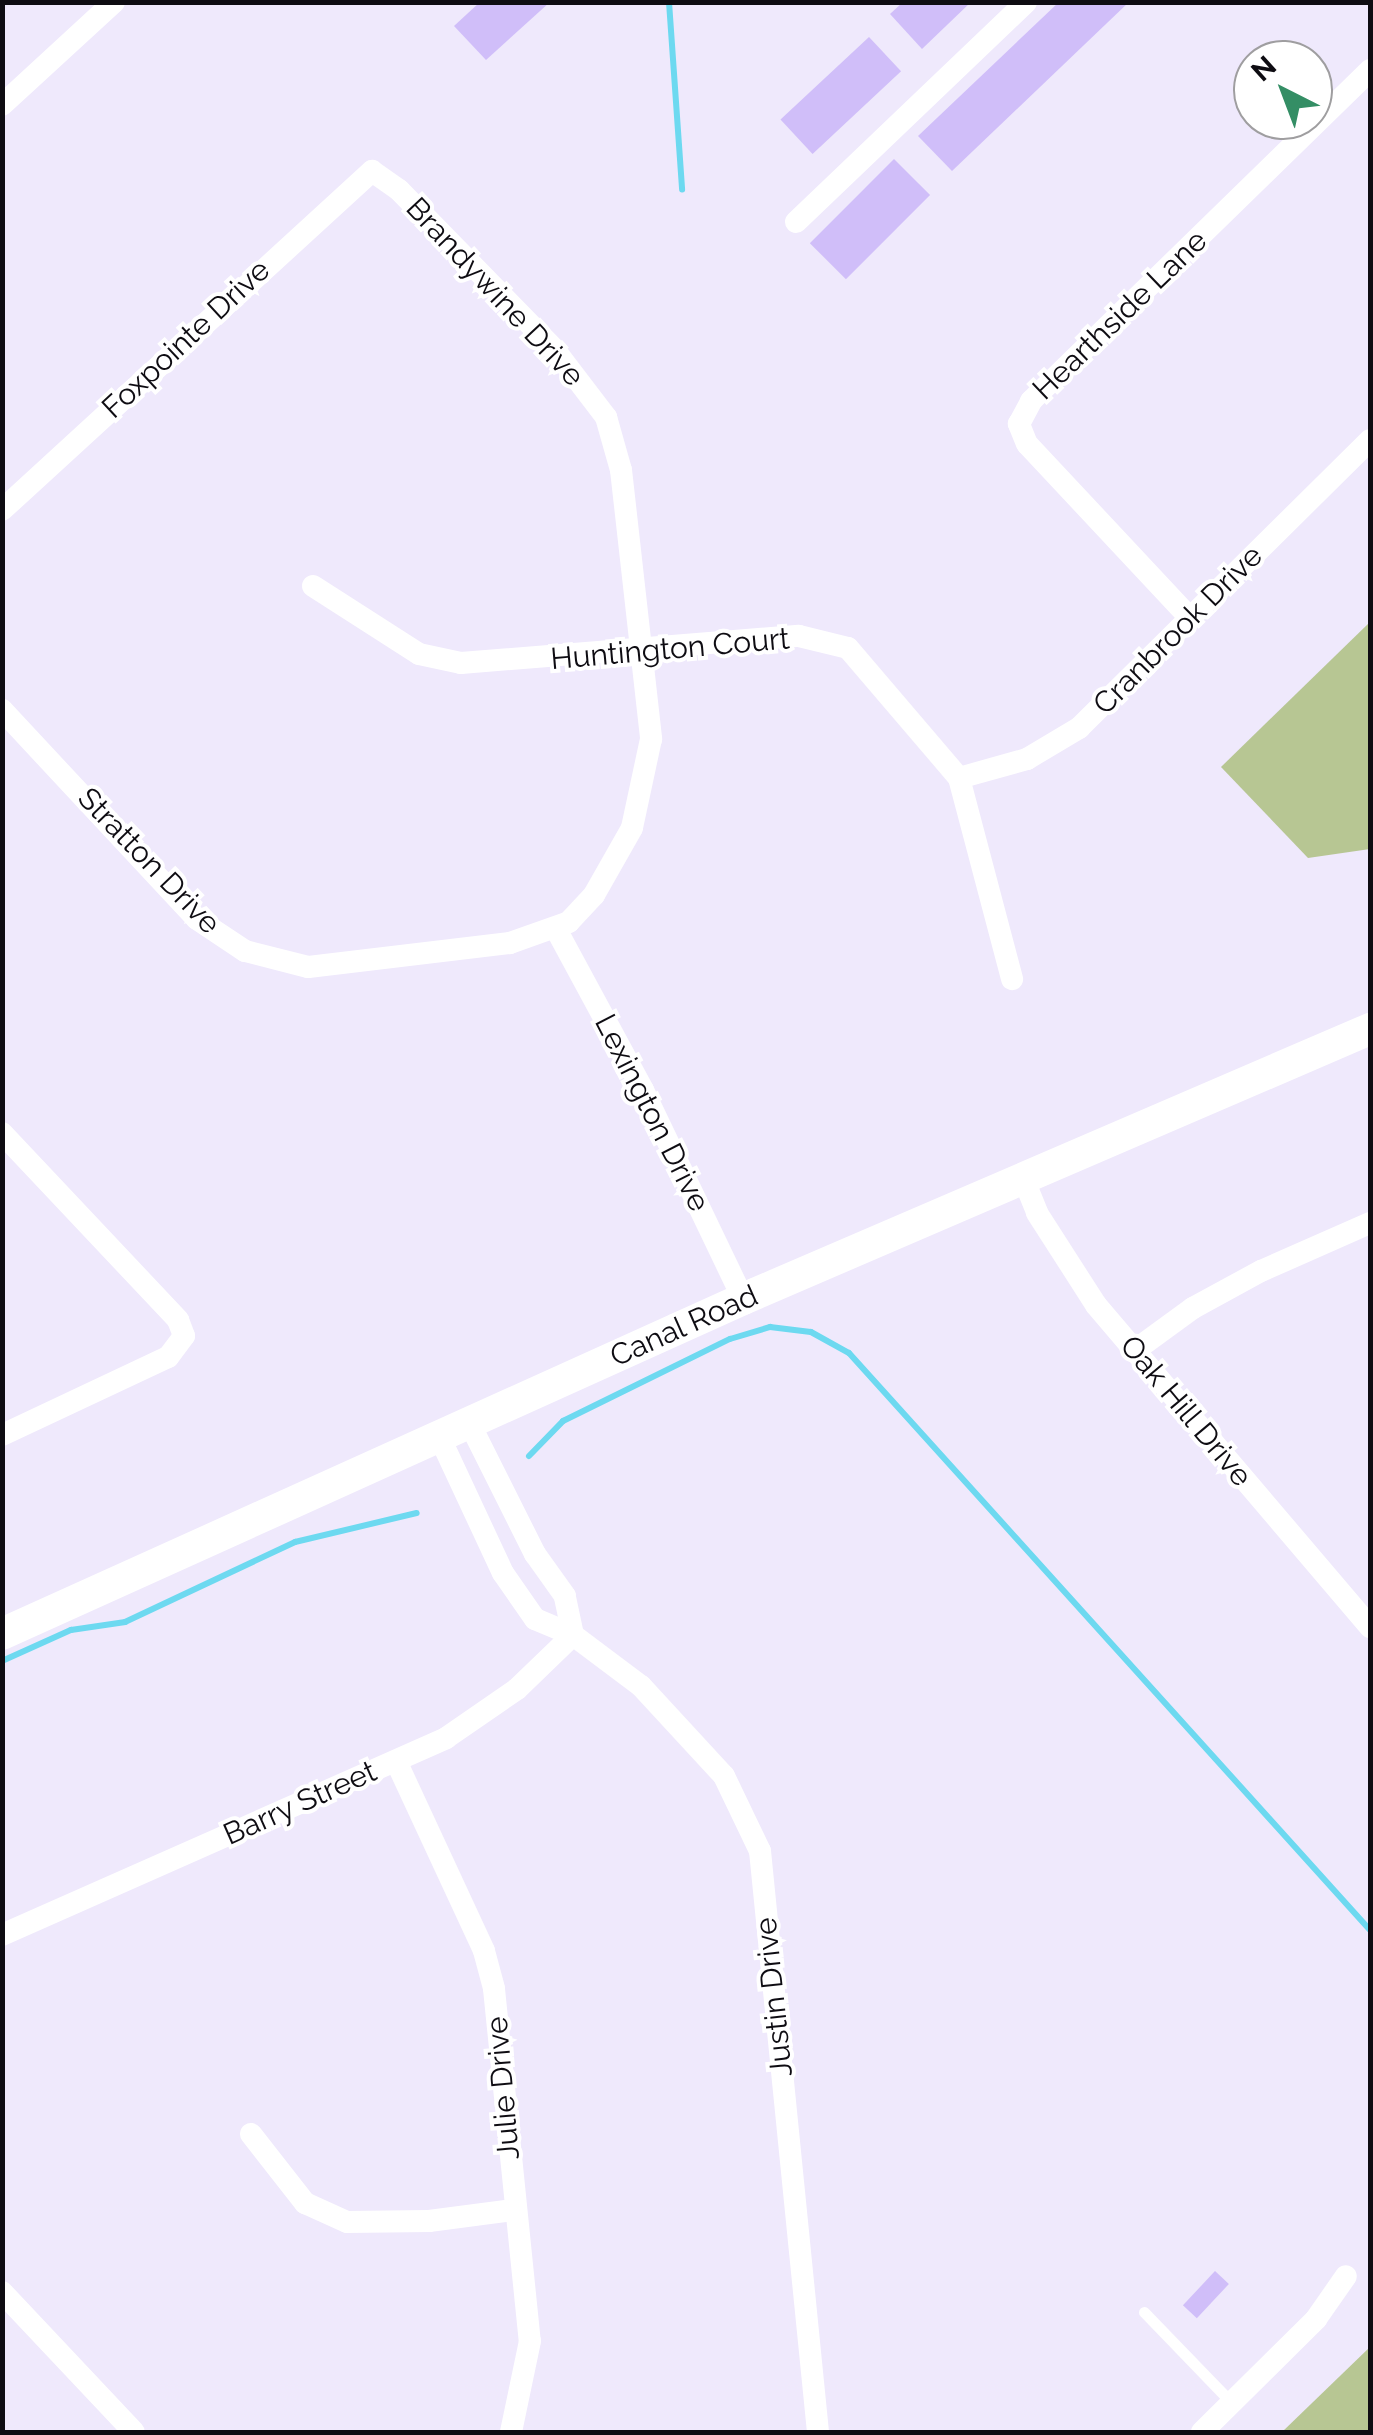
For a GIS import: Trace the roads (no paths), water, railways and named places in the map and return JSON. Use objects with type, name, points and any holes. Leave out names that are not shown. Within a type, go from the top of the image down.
[{"type":"street","points":[[2,104],[114,2]]},
{"type":"street","points":[[796,222],[1026,2]]},
{"type":"street","name":"Hearthside Lane","points":[[1190,618],[1027,444],[1020,424],[1031,401],[1370,70]]},
{"type":"street","name":"Foxpointe Drive","points":[[2,510],[372,172]]},
{"type":"street","name":"Brandywine Drive","points":[[372,172],[398,190],[554,350],[606,417],[621,470],[646,652],[651,740],[637,814],[594,895],[556,930]]},
{"type":"street","name":"Cranbrook Drive","points":[[958,778],[1007,767],[1055,745],[1370,440]]},
{"type":"street","name":"Huntington Court","points":[[313,586],[436,660],[495,665],[799,636],[848,648],[958,778],[1012,978]]},
{"type":"street","name":"Stratton Drive","points":[[2,710],[197,918],[245,951],[308,966],[510,944],[556,930]]},
{"type":"street","name":"Lexington Drive","points":[[556,930],[644,1090],[743,1299]]},
{"type":"street","name":"Canal Road","points":[[2,1634],[743,1299],[1370,1029]]},
{"type":"street","points":[[2,1133],[178,1320],[184,1336],[177,1351],[2,1435]]},
{"type":"street","name":"Oak Hill Drive","points":[[1024,1180],[1071,1270],[1134,1351],[1370,1627]]},
{"type":"street","points":[[1134,1351],[1227,1290],[1370,1223]]},
{"type":"street","points":[[470,1424],[564,1596],[573,1635]]},
{"type":"street","name":"Justin Drive","points":[[440,1438],[503,1573],[535,1619],[573,1635],[641,1686],[724,1776],[760,1851],[818,2432]]},
{"type":"street","points":[[468,1497],[498,1481]]},
{"type":"street","name":"Barry Street","points":[[2,1935],[396,1761],[503,1699],[573,1635]]},
{"type":"street","name":"Julie Drive","points":[[396,1761],[484,1951],[501,2043],[512,2210],[530,2341],[511,2432]]},
{"type":"street","points":[[251,2134],[306,2204],[346,2222],[429,2221],[512,2210]]},
{"type":"street","points":[[1202,2432],[1335,2298],[1346,2276]]},
{"type":"street","points":[[2,2292],[134,2432]]},
{"type":"lane","points":[[1144,2312],[1232,2402]]},
{"type":"waterway","points":[[669,2],[682,190]]},
{"type":"waterway","points":[[529,1456],[563,1421],[730,1339],[770,1327],[811,1332],[849,1353],[1370,1930]]},
{"type":"waterway","points":[[2,1661],[71,1630],[125,1622],[295,1542],[417,1513]]}]
